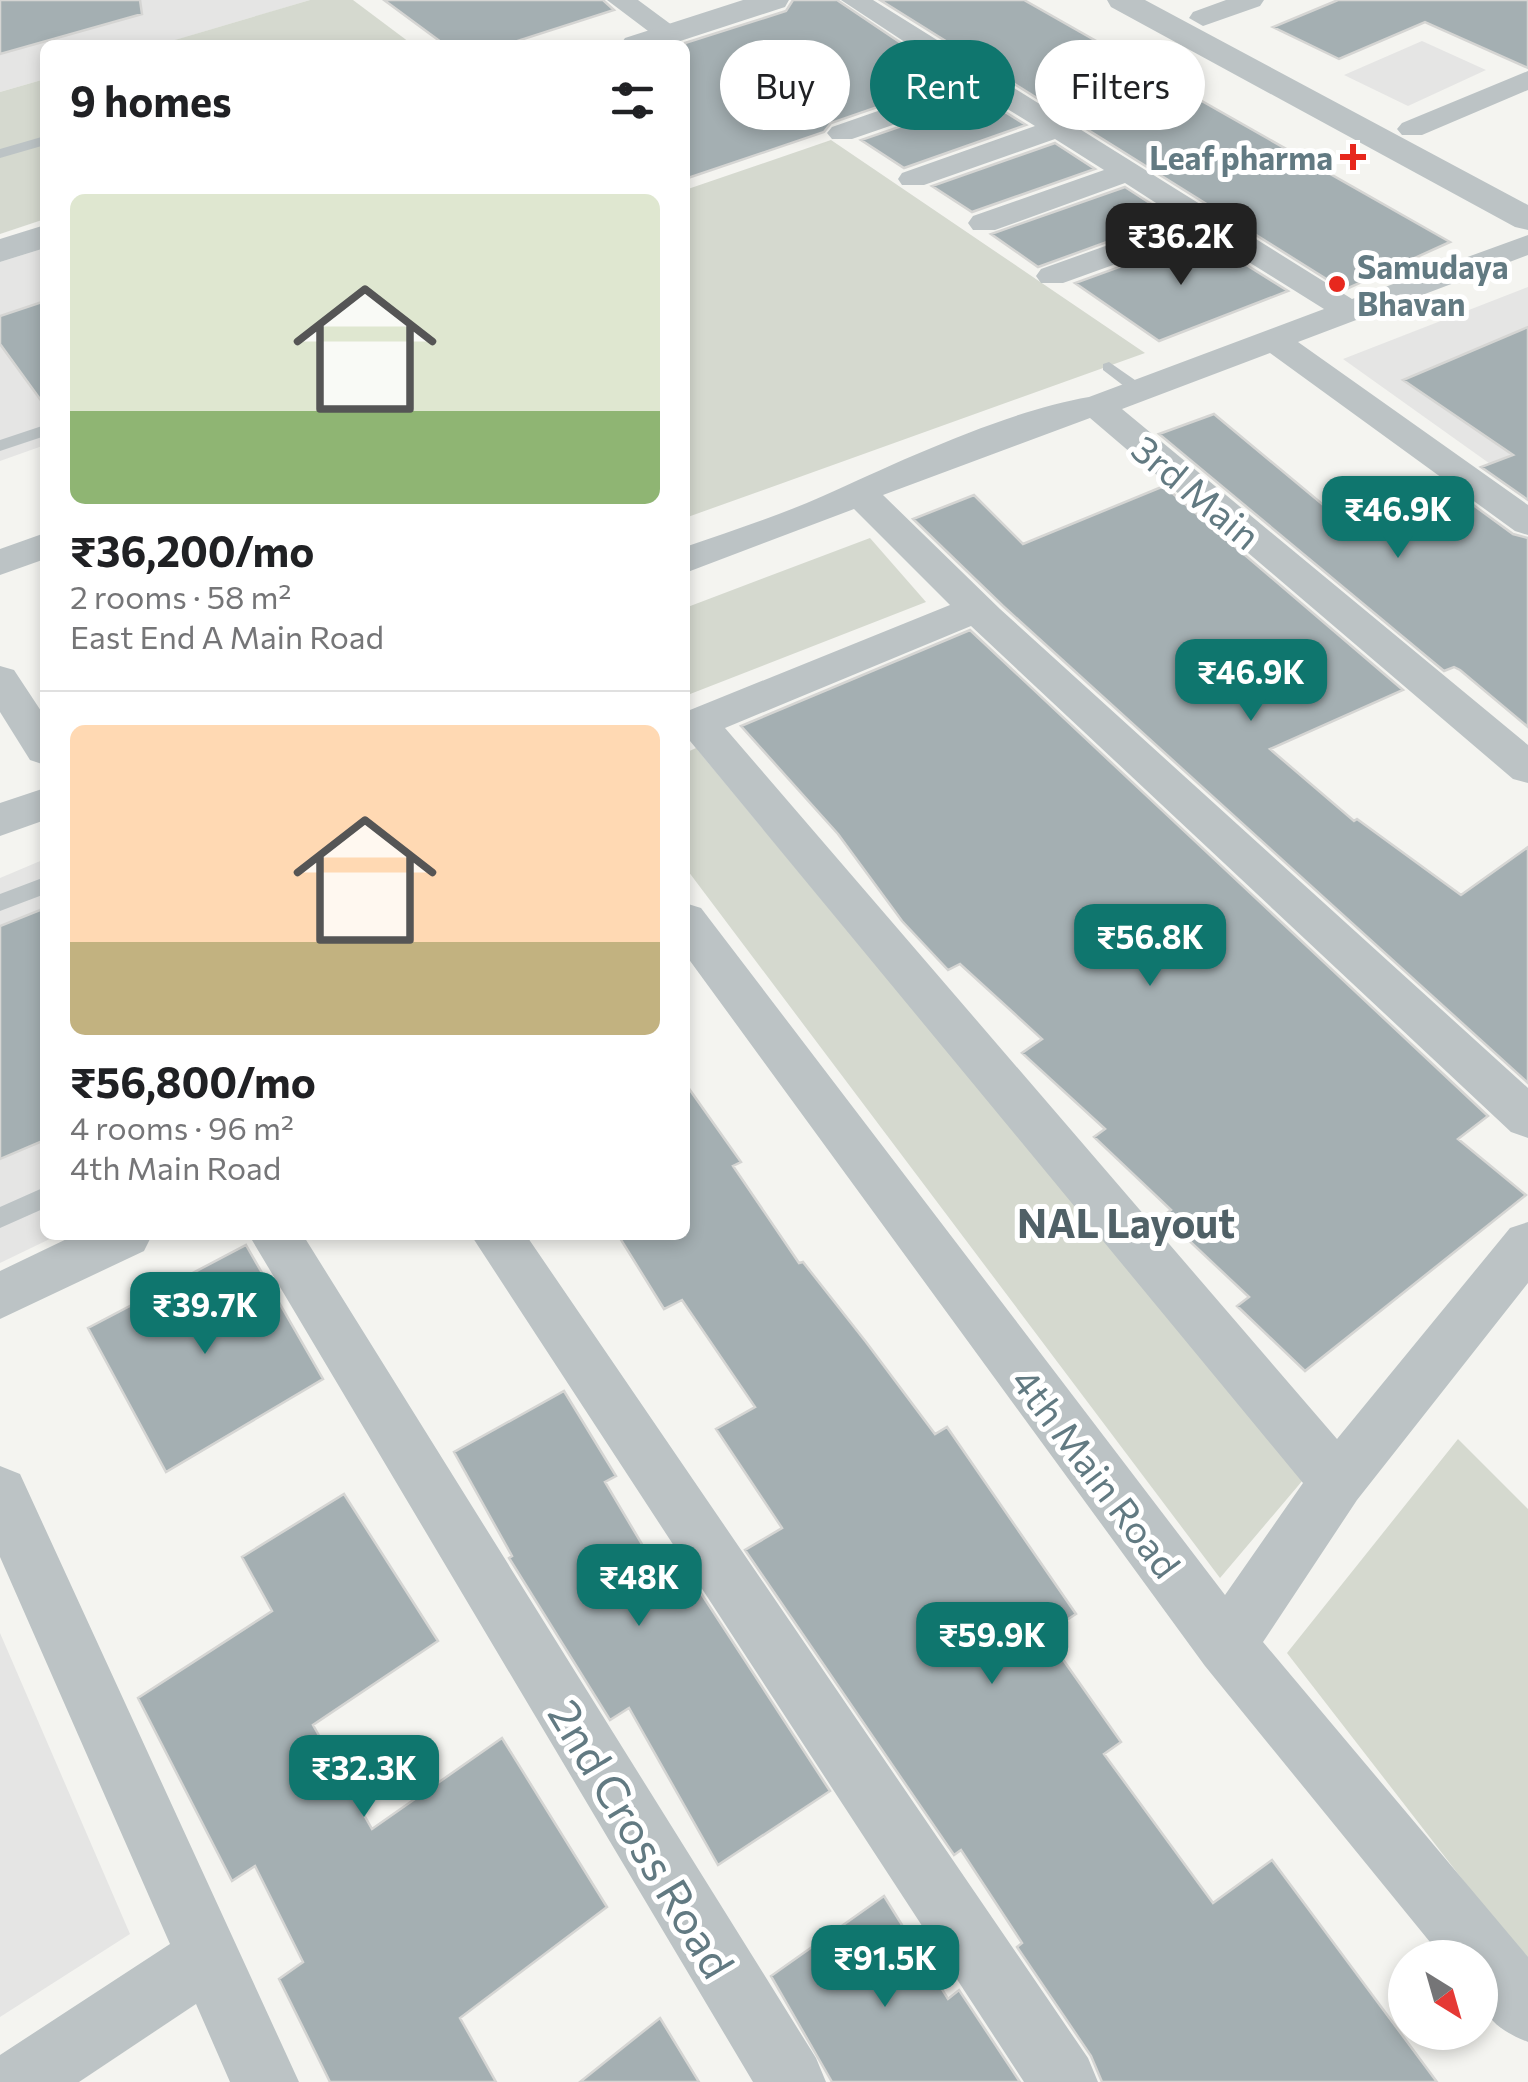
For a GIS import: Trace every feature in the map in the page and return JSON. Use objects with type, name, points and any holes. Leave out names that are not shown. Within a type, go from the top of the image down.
[{"type":"street","points":[[620,0],[670,34]]},
{"type":"street","points":[[651,40],[774,0]]},
{"type":"street","points":[[854,0],[918,40]]},
{"type":"street","points":[[1122,0],[1528,219]]},
{"type":"street","points":[[1169,0],[1528,191]]},
{"type":"street","points":[[1203,18],[1251,0]]},
{"type":"street","points":[[1412,129],[1528,80]]},
{"type":"street","points":[[842,133],[870,123]]},
{"type":"street","points":[[913,180],[1051,130]]},
{"type":"street","points":[[1060,130],[1349,311]]},
{"type":"street","points":[[984,223],[1127,172]]},
{"type":"street","points":[[1052,276],[1206,221]]},
{"type":"street","points":[[0,251],[40,238]]},
{"type":"street","points":[[690,546],[820,496],[905,484],[1078,421],[1097,406],[1528,244]]},
{"type":"street","points":[[1274,340],[1528,523]]},
{"type":"street","name":"3rd Main","points":[[1097,406],[1528,768]]},
{"type":"street","points":[[690,559],[832,506],[858,492]]},
{"type":"street","points":[[858,492],[976,609],[1528,1118]]},
{"type":"street","points":[[0,563],[40,547]]},
{"type":"street","points":[[976,609],[692,725],[1337,1481]]},
{"type":"street","points":[[0,680],[40,742]]},
{"type":"street","points":[[0,808],[40,792]]},
{"type":"street","points":[[0,820],[40,805]]},
{"type":"street","name":"4th Main Road","points":[[690,927],[1226,1645],[1528,2010]]},
{"type":"street","points":[[0,1296],[116,1240]]},
{"type":"street","name":"2nd Cross Road","points":[[278,1240],[792,2082]]},
{"type":"street","points":[[500,1240],[1064,2082]]},
{"type":"street","points":[[1226,1645],[1337,1481],[1528,1244]]},
{"type":"street","points":[[0,1493],[265,2082]]},
{"type":"street","points":[[20,2082],[209,1957]]},
{"type":"lane","points":[[0,154],[40,142]]},
{"type":"lane","points":[[1110,366],[1139,390]]},
{"type":"lane","points":[[0,446],[40,432]]},
{"type":"lane","points":[[0,903],[40,887]]},
{"type":"lane","points":[[0,1218],[40,1199]]},
{"type":"shaded area","points":[[0,0],[310,0],[176,40],[40,40],[40,80],[0,92]]},
{"type":"shaded area","points":[[310,0],[353,0],[406,40],[175,40]]},
{"type":"shaded area","points":[[1422,41],[1486,70],[1408,106],[1344,75]]},
{"type":"shaded area","points":[[40,80],[40,221],[0,234],[0,92]]},
{"type":"shaded area","points":[[831,140],[1145,353],[690,516],[690,188]]},
{"type":"shaded area","points":[[40,250],[40,447],[0,461],[0,262]]},
{"type":"shaded area","points":[[1528,287],[1528,491],[1343,359]]},
{"type":"shaded area","points":[[870,538],[926,602],[690,694],[690,606]]},
{"type":"shaded area","points":[[696,748],[1303,1480],[1220,1578],[690,874],[690,751]]},
{"type":"shaded area","points":[[40,861],[40,1240],[48,1240],[0,1263],[0,878]]},
{"type":"shaded area","points":[[1458,1439],[1528,1509],[1528,1964],[1287,1653]]},
{"type":"shaded area","points":[[0,1633],[130,1934],[0,2017]]},
{"type":"building","points":[[0,0],[140,0],[142,14],[0,54]]},
{"type":"building","points":[[384,0],[603,0],[614,10],[521,40],[438,40]]},
{"type":"building","points":[[793,0],[837,0],[896,40],[870,40],[870,110],[850,116],[850,40],[720,40],[720,130],[826,130],[690,177],[690,41],[786,11]]},
{"type":"building","points":[[880,0],[1024,0],[1094,40],[1035,40],[1035,97],[1015,84],[1015,40],[944,40]]},
{"type":"building","points":[[1338,0],[1528,0],[1528,68],[1425,22],[1339,59],[1273,27]]},
{"type":"building","points":[[1205,103],[1450,242],[1344,290],[1088,130],[1205,130]]},
{"type":"building","points":[[890,130],[1012,130],[904,168],[861,140]]},
{"type":"building","points":[[1055,143],[1095,169],[972,212],[932,186]]},
{"type":"building","points":[[1125,187],[1173,218],[1038,267],[991,234]]},
{"type":"building","points":[[1202,237],[1288,291],[1159,341],[1075,283]]},
{"type":"building","points":[[40,303],[40,399],[0,344],[0,316]]},
{"type":"building","points":[[1528,327],[1528,500],[1481,467],[1513,455],[1403,380]]},
{"type":"building","points":[[1214,414],[1345,523],[1443,483],[1513,534],[1528,538],[1528,727],[1460,670],[1454,667],[1444,671],[1159,434]]},
{"type":"building","points":[[1164,486],[1403,690],[1270,749],[1354,821],[1357,819],[1461,895],[1528,847],[1528,1083],[1003,606],[913,519],[974,495],[1023,544]]},
{"type":"building","points":[[970,630],[1488,1116],[1458,1139],[1526,1195],[1305,1371],[1237,1306],[1249,1297],[1163,1216],[1171,1210],[1094,1137],[1105,1129],[1022,1053],[1042,1039],[960,964],[948,970],[902,921],[838,834],[741,726]]},
{"type":"building","points":[[40,910],[40,1142],[0,1159],[0,926]]},
{"type":"building","points":[[690,1090],[741,1162],[733,1166],[799,1263],[803,1262],[935,1434],[947,1427],[1076,1614],[1045,1634],[1121,1742],[1104,1754],[1213,1903],[1272,1860],[1388,2016],[1388,2050],[1413,2050],[1437,2082],[1102,2082],[1091,2056],[1017,1947],[1022,1943],[961,1850],[954,1855],[745,1550],[782,1528],[716,1429],[755,1407],[682,1300],[664,1309],[621,1240],[690,1240]]},
{"type":"building","points":[[246,1245],[323,1379],[166,1472],[88,1328]]},
{"type":"building","points":[[564,1391],[616,1476],[605,1482],[668,1588],[679,1581],[683,1587],[693,1581],[830,1791],[718,1865],[629,1708],[610,1720],[509,1558],[512,1556],[454,1452]]},
{"type":"building","points":[[344,1494],[438,1641],[313,1725],[372,1829],[502,1738],[607,1907],[460,2018],[496,2082],[330,2082],[279,1979],[303,1962],[255,1866],[232,1881],[138,1698],[272,1611],[242,1557]]},
{"type":"building","points":[[884,1896],[948,1999],[959,1990],[1020,2082],[832,2082],[771,1976]]},
{"type":"building","points":[[660,2018],[699,2082],[580,2082]]},
{"type":"place","name":"Leaf pharma","points":[[1353,157]]},
{"type":"place","name":"Samudaya Bhavan","points":[[1337,284]]},
{"type":"district","name":"NAL Layout","points":[[1126,1221]]}]
